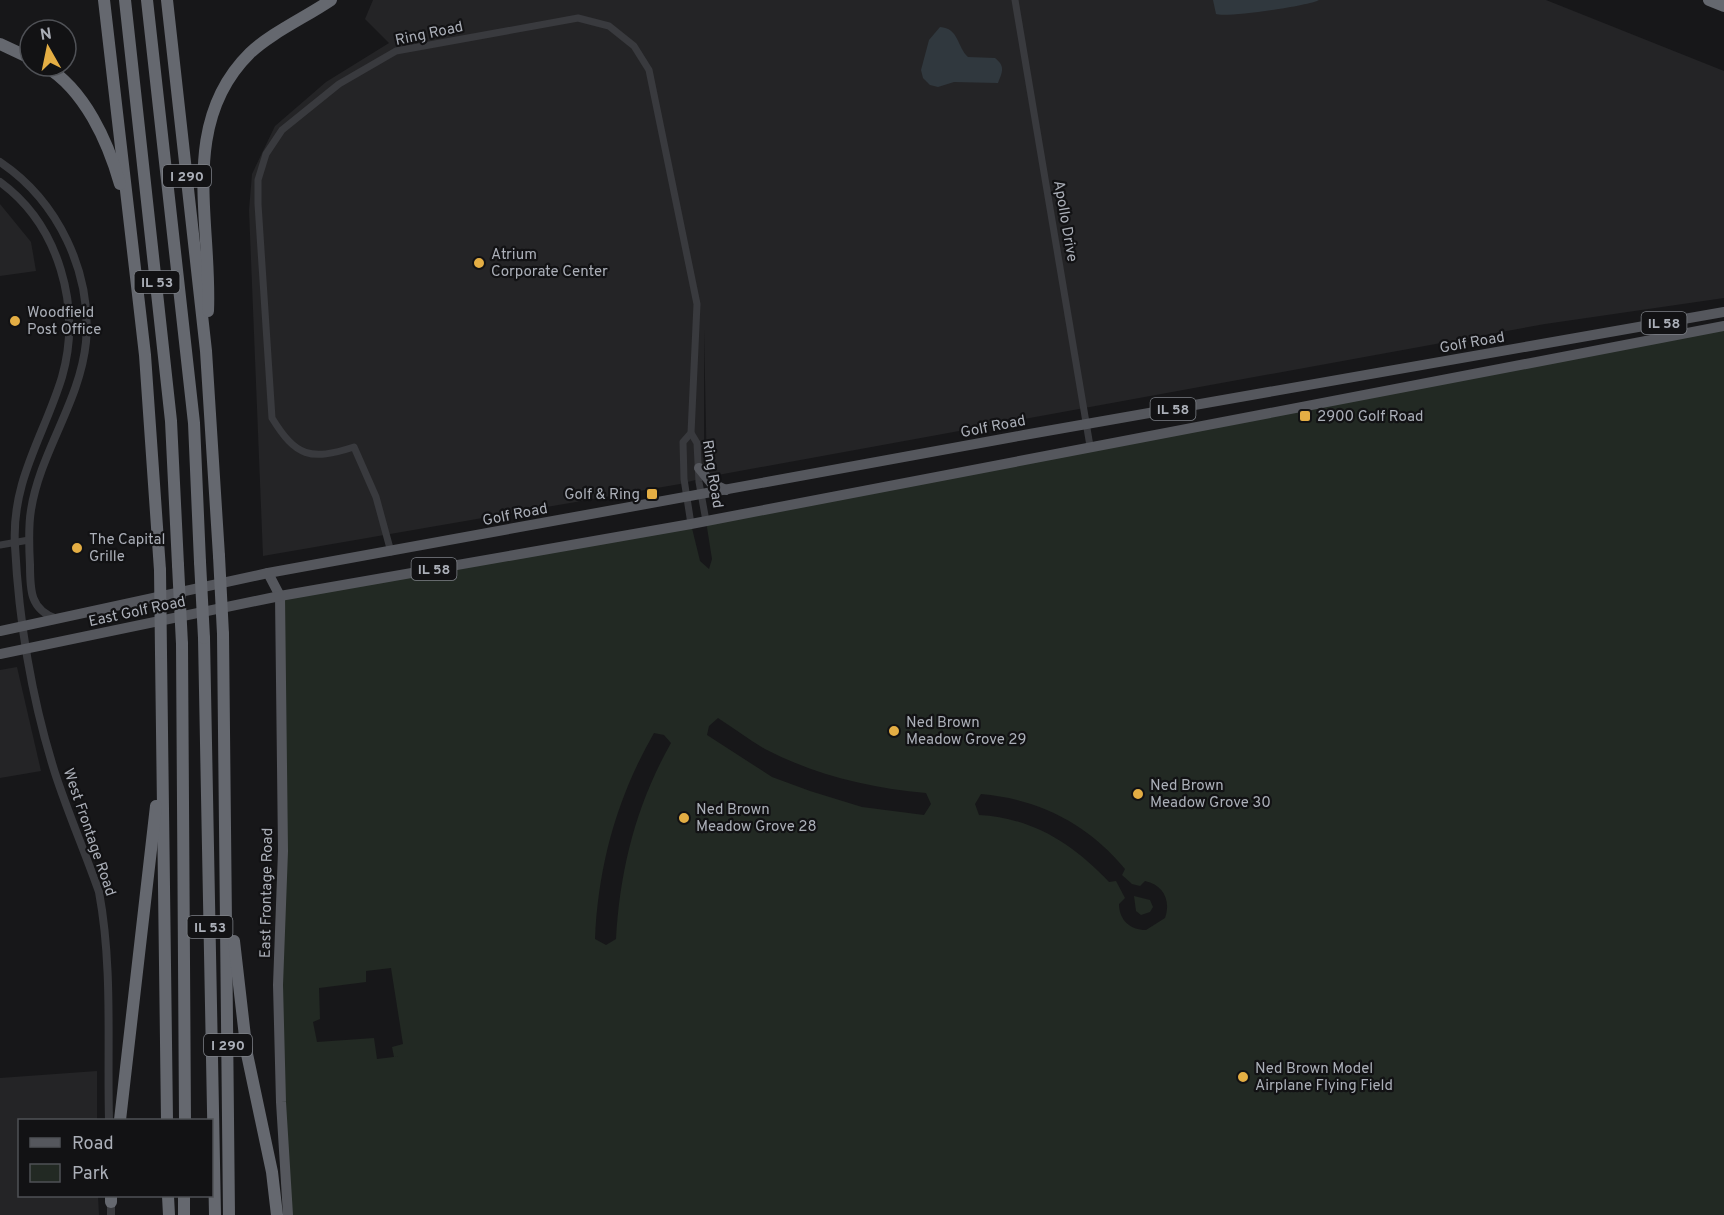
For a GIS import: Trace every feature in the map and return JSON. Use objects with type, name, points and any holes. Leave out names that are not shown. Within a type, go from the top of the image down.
[{"type":"highway","points":[[104,0],[145,355],[160,570],[167,1119]]},
{"type":"highway","name":"IL 53","points":[[125,0],[171,420],[182,644],[184,1119]]},
{"type":"highway","name":"IL 53","points":[[147,0],[194,423],[204,639],[215,1215]]},
{"type":"highway","name":"I 290","points":[[167,0],[206,351],[223,634],[229,1215]]},
{"type":"highway","points":[[206,351],[209,291],[205,248],[204,164],[206,134],[213,107],[229,77],[252,51],[331,0]]},
{"type":"highway","points":[[1709,0],[1724,6]]},
{"type":"highway","points":[[0,44],[18,52]]},
{"type":"highway","points":[[60,78],[84,104],[112,158],[131,228]]},
{"type":"highway","points":[[120,1119],[162,745]]},
{"type":"highway","points":[[226,876],[247,1054],[272,1172],[277,1215]]},
{"type":"highway","points":[[168,1197],[169,1215]]},
{"type":"highway","points":[[184,1197],[184,1215]]},
{"type":"main road","name":"Golf Road","points":[[268,573],[1086,424],[1724,312]]},
{"type":"main road","name":"Golf Road","points":[[280,596],[691,524],[1724,326]]},
{"type":"main road","points":[[699,468],[711,483],[727,490]]},
{"type":"main road","name":"East Frontage Road","points":[[268,573],[280,596],[283,851],[278,985],[281,1102],[288,1215]]},
{"type":"main road","name":"East Golf Road","points":[[0,631],[268,573]]},
{"type":"main road","name":"East Golf Road","points":[[0,654],[280,596]]},
{"type":"street","name":"Apollo Drive","points":[[1015,0],[1090,446]]},
{"type":"street","name":"Ring Road","points":[[391,552],[375,497],[354,447],[329,455],[305,455],[285,440],[272,418],[258,204],[258,180],[266,154],[282,130],[339,84],[396,51],[578,18],[609,26],[634,46],[650,70],[697,304],[691,433],[697,443],[706,521]]},
{"type":"street","points":[[0,162],[21,177],[59,225],[79,273],[84,306],[86,341],[81,371],[38,483],[31,511],[29,540],[31,595],[36,608],[45,615],[58,620]]},
{"type":"street","name":"West Frontage Road","points":[[0,182],[27,206],[51,244],[65,285],[69,312],[62,375],[25,466],[14,542],[19,608],[56,773],[99,892],[102,909],[107,968],[109,1119]]},
{"type":"street","name":"Ring Road","points":[[691,433],[682,442],[691,524]]},
{"type":"street","points":[[0,545],[29,540]]},
{"type":"street","points":[[111,1198],[111,1215]]},
{"type":"shaded area","points":[[373,0],[1546,0],[1724,71],[1724,298],[1545,324],[707,477],[680,484],[263,556],[249,210],[252,174],[275,126],[326,82],[389,43],[365,19]],"holes":[[[704,330],[707,475],[704,468]]]},
{"type":"shaded area","points":[[1213,0],[1319,0],[1284,8],[1223,15],[1216,14]]},
{"type":"shaded area","points":[[940,27],[954,34],[968,57],[995,58],[1002,69],[998,83],[954,82],[938,87],[930,85],[923,78],[921,70],[929,40]]},
{"type":"shaded area","points":[[0,204],[31,242],[36,271],[0,276]]},
{"type":"shaded area","points":[[17,667],[41,771],[0,778],[0,670]]},
{"type":"shaded area","points":[[97,1071],[97,1119],[18,1119],[18,1197],[98,1197],[99,1215],[0,1215],[0,1078]]},
{"type":"green space","points":[[1724,326],[1724,1215],[289,1215],[281,1089],[280,596],[691,524],[700,561],[709,569],[712,559],[706,521]],"holes":[[[718,718],[765,749],[803,766],[864,784],[926,793],[931,804],[924,815],[862,807],[810,791],[772,777],[707,735],[709,726]],[[654,733],[664,735],[671,743],[639,814],[621,888],[616,939],[606,945],[595,939],[600,885],[620,807]],[[981,794],[1023,802],[1061,816],[1111,853],[1125,869],[1122,875],[1132,884],[1140,886],[1145,881],[1157,886],[1166,900],[1165,918],[1146,930],[1130,926],[1121,915],[1119,904],[1125,898],[1116,881],[1109,882],[1081,856],[1051,835],[1017,821],[979,815],[975,804]],[[391,968],[403,1044],[392,1047],[394,1057],[377,1059],[374,1038],[317,1042],[313,1022],[320,1019],[319,988],[366,982],[366,971]]]},
{"type":"green space","points":[[1134,896],[1150,900],[1153,907],[1150,912],[1141,915],[1136,911]]},
{"type":"place","name":"Atrium Corporate Center","points":[[479,263]]},
{"type":"place","name":"Woodfield Post Office","points":[[15,321]]},
{"type":"place","name":"2900 Golf Road","points":[[1305,416]]},
{"type":"place","name":"Golf & Ring","points":[[652,494]]},
{"type":"place","name":"The Capital Grille","points":[[77,548]]},
{"type":"place","name":"Ned Brown Meadow Grove 29","points":[[894,731]]},
{"type":"place","name":"Ned Brown Meadow Grove 30","points":[[1138,794]]},
{"type":"place","name":"Ned Brown Meadow Grove 28","points":[[684,818]]},
{"type":"place","name":"Ned Brown Model Airplane Flying Field","points":[[1243,1077]]}]
